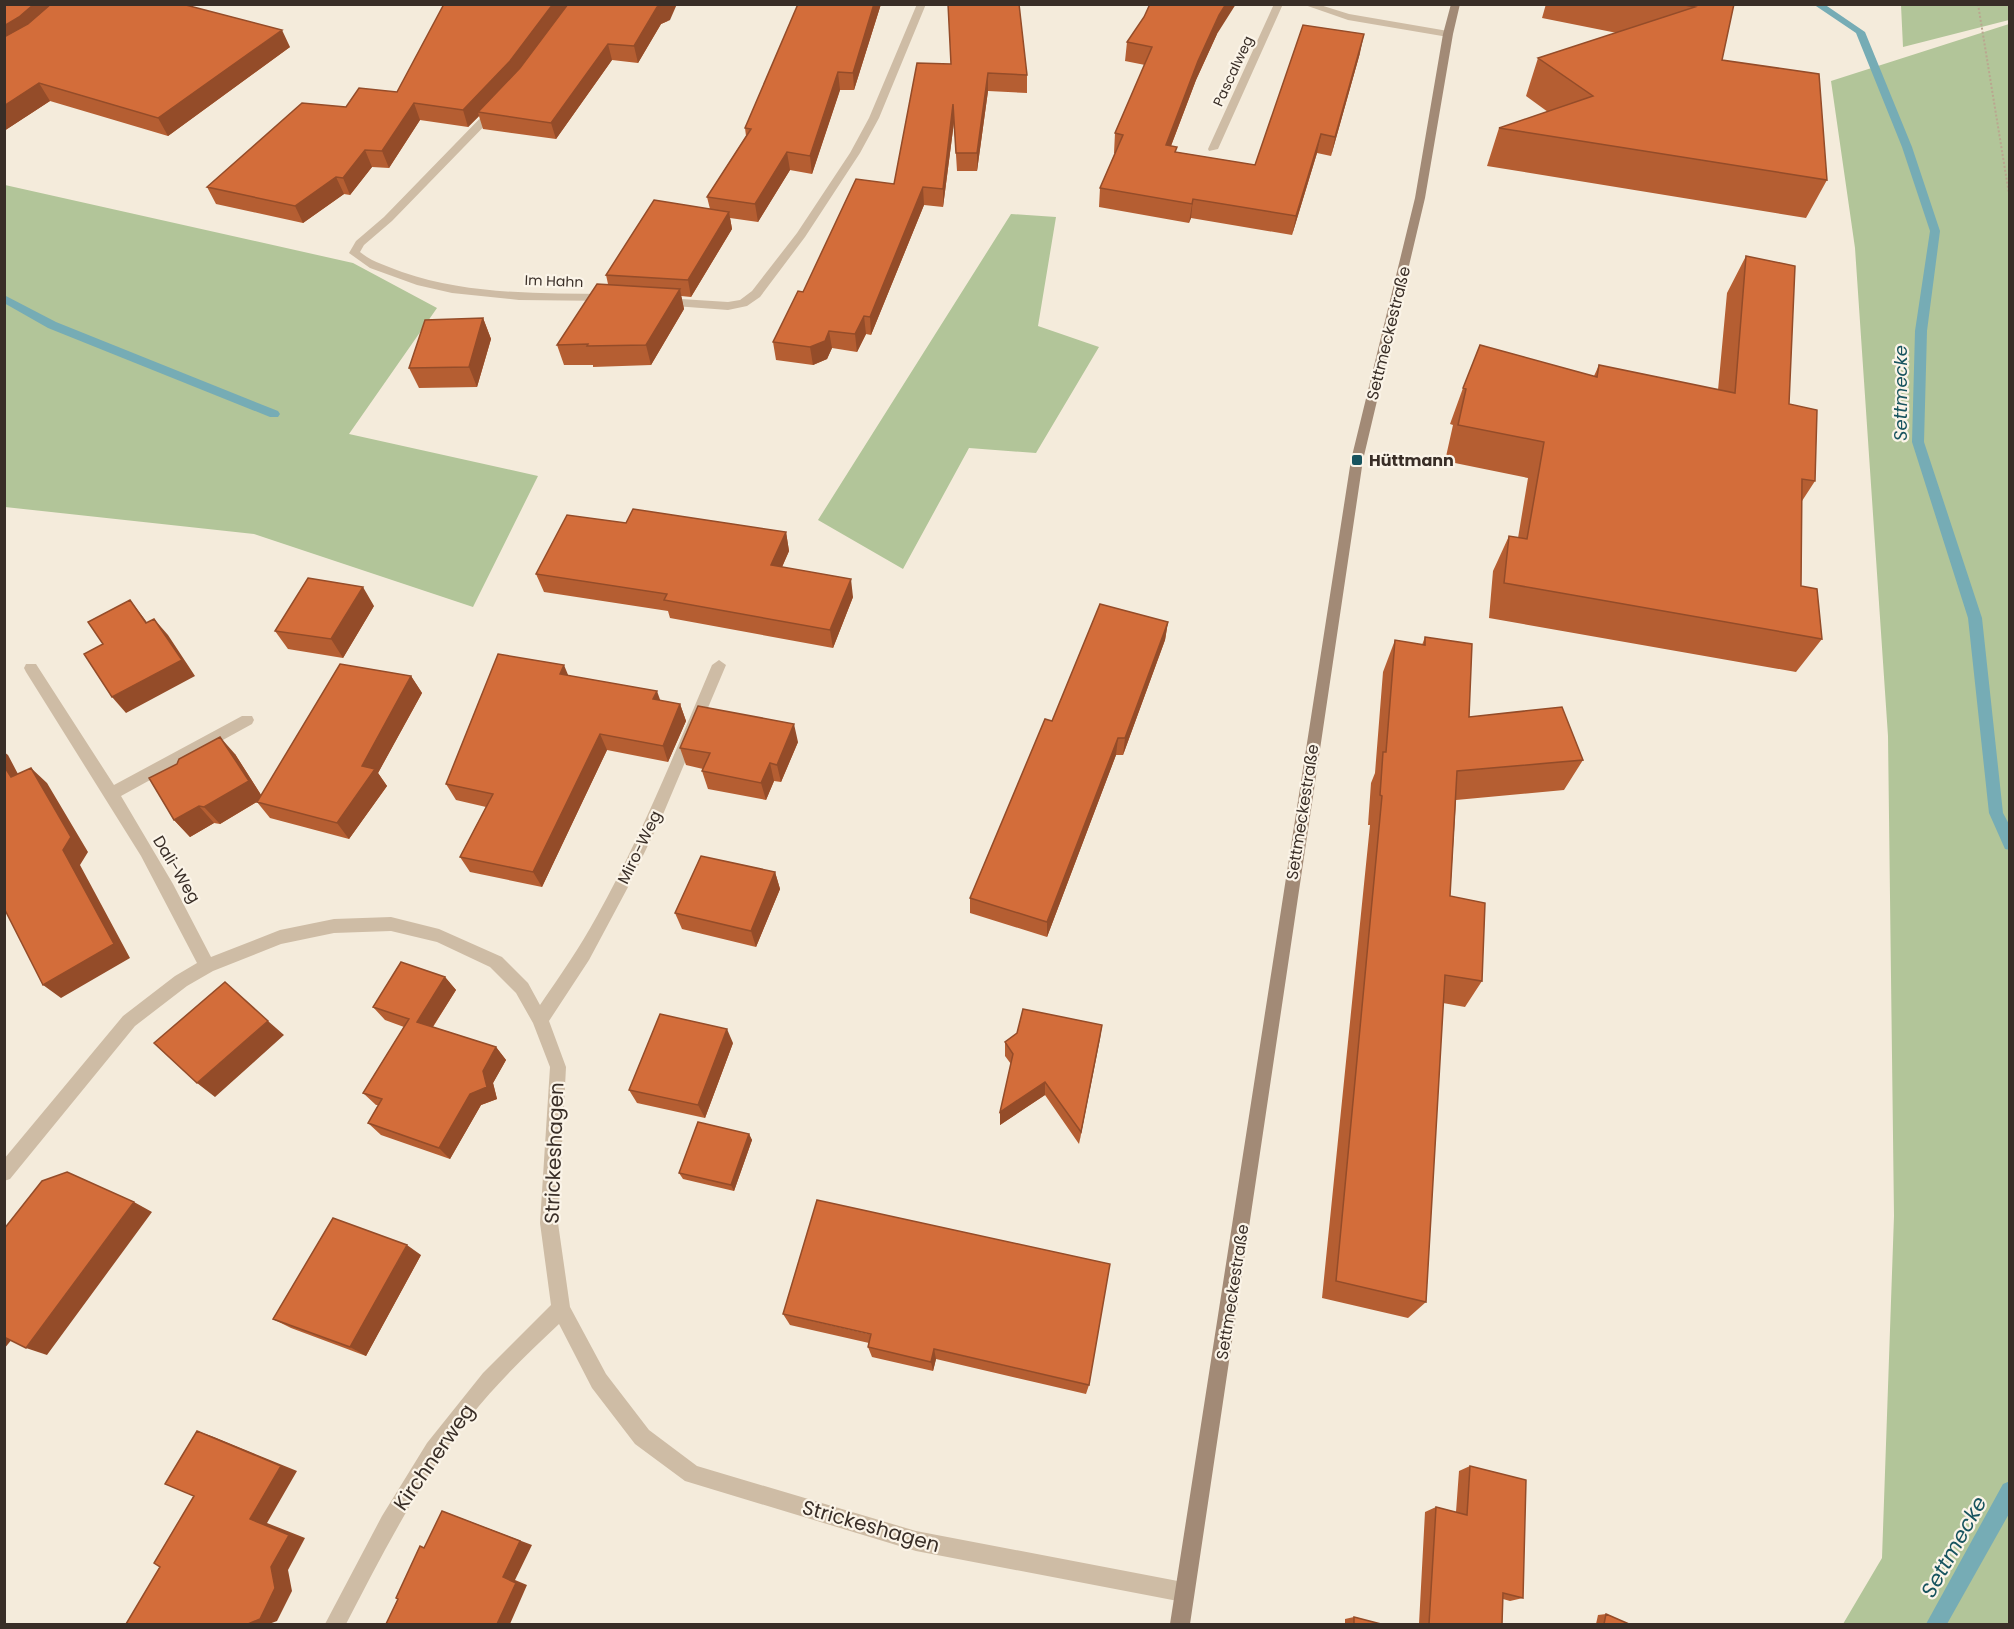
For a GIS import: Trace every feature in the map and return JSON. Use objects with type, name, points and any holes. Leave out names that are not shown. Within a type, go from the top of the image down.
[{"type":"street","points":[[654,301],[728,306],[743,303],[756,294],[801,235],[855,153],[874,118],[922,4]]},
{"type":"street","name":"Pascalweg","points":[[1213,148],[1279,4]]},
{"type":"street","points":[[1306,4],[1348,16],[1448,34]]},
{"type":"street","name":"Settmeckestraße","points":[[1180,1624],[1183,1592],[1226,1332],[1300,823],[1357,460],[1420,198],[1448,34],[1456,4]]},
{"type":"street","name":"Im Hahn","points":[[505,98],[395,212],[360,243],[354,253],[381,268],[429,285],[453,290],[483,294],[624,299]]},
{"type":"street","name":"Miro-Weg","points":[[540,1020],[583,954],[618,890],[659,807],[719,665]]},
{"type":"street","name":"Dali-Weg","points":[[31,668],[111,794],[184,916],[207,966]]},
{"type":"street","points":[[111,794],[246,720]]},
{"type":"street","name":"Strickeshagen","points":[[4,1173],[129,1021],[181,981],[207,966],[280,937],[334,926],[391,924],[439,936],[496,962],[522,987],[540,1020],[558,1067],[549,1222],[561,1309],[599,1381],[642,1437],[692,1474],[916,1541],[1183,1592]]},
{"type":"street","name":"Kirchnerweg","points":[[335,1624],[408,1488],[452,1425],[507,1361],[561,1309]]},
{"type":"path","points":[[1977,4],[2010,200]]},
{"type":"green space","points":[[1901,5],[2009,5],[2009,20],[1903,47]]},
{"type":"green space","points":[[2009,24],[2009,1624],[1843,1624],[1882,1558],[1894,1216],[1888,736],[1855,248],[1831,81]]},
{"type":"green space","points":[[5,185],[353,263],[437,308],[349,434],[538,476],[473,607],[254,534],[5,507]]},
{"type":"green space","points":[[1011,214],[1056,217],[1038,326],[1099,347],[1036,453],[969,448],[903,569],[818,520]]},
{"type":"building","points":[[4,4],[34,4],[4,26]]},
{"type":"building","points":[[51,4],[182,4],[282,30],[158,118],[39,83],[4,106],[4,37],[28,24]]},
{"type":"building","points":[[444,4],[553,4],[510,61],[463,110],[414,103],[382,151],[365,150],[343,178],[336,177],[295,206],[207,187],[302,103],[346,107],[359,88],[397,92]]},
{"type":"building","points":[[568,4],[664,4],[657,7],[634,46],[608,44],[551,123],[478,112],[520,68]]},
{"type":"building","points":[[798,4],[874,4],[853,73],[838,72],[810,156],[787,152],[755,204],[707,197],[751,129],[745,128]]},
{"type":"building","points":[[948,4],[1019,4],[1027,75],[988,73],[977,153],[956,153],[953,104],[943,189],[923,187],[870,317],[864,316],[855,334],[829,331],[825,341],[810,347],[773,342],[798,291],[803,292],[856,179],[894,184],[917,63],[951,64]]},
{"type":"building","points":[[1150,4],[1226,4],[1198,61],[1166,145],[1177,147],[1175,152],[1255,165],[1303,25],[1364,34],[1335,137],[1321,134],[1296,216],[1193,199],[1192,204],[1100,188],[1123,135],[1115,133],[1152,47],[1127,42]]},
{"type":"building","points":[[1680,4],[1734,4],[1722,60],[1819,74],[1827,180],[1499,128],[1593,96],[1538,58],[1695,7]]},
{"type":"building","points":[[654,200],[729,212],[688,280],[606,275]]},
{"type":"building","points":[[1746,256],[1795,266],[1789,404],[1817,410],[1815,481],[1802,479],[1801,586],[1817,589],[1822,639],[1504,583],[1509,536],[1527,539],[1544,442],[1458,425],[1466,389],[1463,388],[1480,345],[1597,377],[1599,365],[1735,393]]},
{"type":"building","points":[[597,284],[680,289],[646,345],[557,345]]},
{"type":"building","points":[[483,318],[469,367],[409,368],[425,320]]},
{"type":"building","points":[[633,509],[786,532],[771,565],[851,579],[830,630],[664,600],[667,594],[536,574],[567,515],[626,523]]},
{"type":"building","points":[[308,578],[363,587],[331,639],[275,631]]},
{"type":"building","points":[[130,600],[146,623],[154,619],[182,660],[112,697],[84,654],[103,644],[88,622]]},
{"type":"building","points":[[1100,604],[1168,622],[1125,738],[1118,738],[1047,922],[970,898],[1045,719],[1052,721]]},
{"type":"building","points":[[1425,637],[1472,644],[1469,717],[1562,707],[1583,760],[1457,771],[1450,896],[1485,903],[1482,981],[1445,975],[1426,1302],[1336,1281],[1395,640],[1425,645]]},
{"type":"building","points":[[498,654],[564,665],[560,674],[657,691],[653,699],[680,704],[663,746],[600,734],[533,872],[460,857],[493,794],[446,784]]},
{"type":"building","points":[[340,664],[411,676],[362,766],[375,769],[337,823],[257,802]]},
{"type":"building","points":[[698,706],[794,724],[777,765],[770,763],[761,783],[702,771],[710,753],[680,748]]},
{"type":"building","points":[[220,737],[249,781],[204,807],[199,806],[174,820],[149,778],[177,764],[179,759]]},
{"type":"building","points":[[4,766],[11,777],[31,768],[71,837],[63,850],[114,944],[43,985],[4,908]]},
{"type":"building","points":[[701,856],[775,872],[751,931],[675,913]]},
{"type":"building","points":[[401,962],[445,977],[417,1022],[496,1047],[483,1071],[487,1087],[470,1094],[439,1148],[368,1123],[382,1099],[363,1093],[409,1019],[373,1007]]},
{"type":"building","points":[[225,982],[268,1021],[197,1083],[154,1043]]},
{"type":"building","points":[[1023,1009],[1102,1025],[1081,1132],[1045,1082],[1000,1112],[1013,1054],[1005,1042],[1017,1033]]},
{"type":"building","points":[[660,1014],[727,1029],[698,1105],[629,1090]]},
{"type":"building","points":[[698,1122],[749,1134],[731,1185],[679,1173]]},
{"type":"building","points":[[67,1172],[134,1202],[26,1348],[4,1337],[4,1229],[42,1181]]},
{"type":"building","points":[[817,1200],[1110,1264],[1089,1385],[934,1349],[931,1362],[868,1347],[871,1334],[783,1314]]},
{"type":"building","points":[[333,1218],[407,1245],[350,1347],[273,1319]]},
{"type":"building","points":[[197,1431],[281,1466],[250,1519],[289,1535],[271,1567],[275,1588],[260,1619],[248,1624],[126,1624],[160,1567],[154,1563],[194,1496],[165,1484]]},
{"type":"building","points":[[1470,1466],[1526,1480],[1523,1598],[1503,1593],[1502,1624],[1429,1624],[1436,1507],[1467,1515]]},
{"type":"building","points":[[442,1511],[520,1541],[503,1577],[516,1583],[497,1624],[386,1624],[420,1546],[424,1548]]},
{"type":"building","points":[[1606,1614],[1629,1624],[1604,1624]]},
{"type":"building","points":[[1354,1617],[1381,1624],[1354,1624]]},
{"type":"waterway","name":"Settmecke","points":[[1817,4],[1860,32],[1907,147],[1935,231],[1921,331],[1918,442],[1975,618],[1996,813],[2010,844]]},
{"type":"waterway","points":[[4,298],[52,325],[274,414]]},
{"type":"waterway","name":"Settmecke","points":[[1936,1624],[2010,1491]]},
{"type":"place","name":"Hüttmann","points":[[1357,460]]}]
